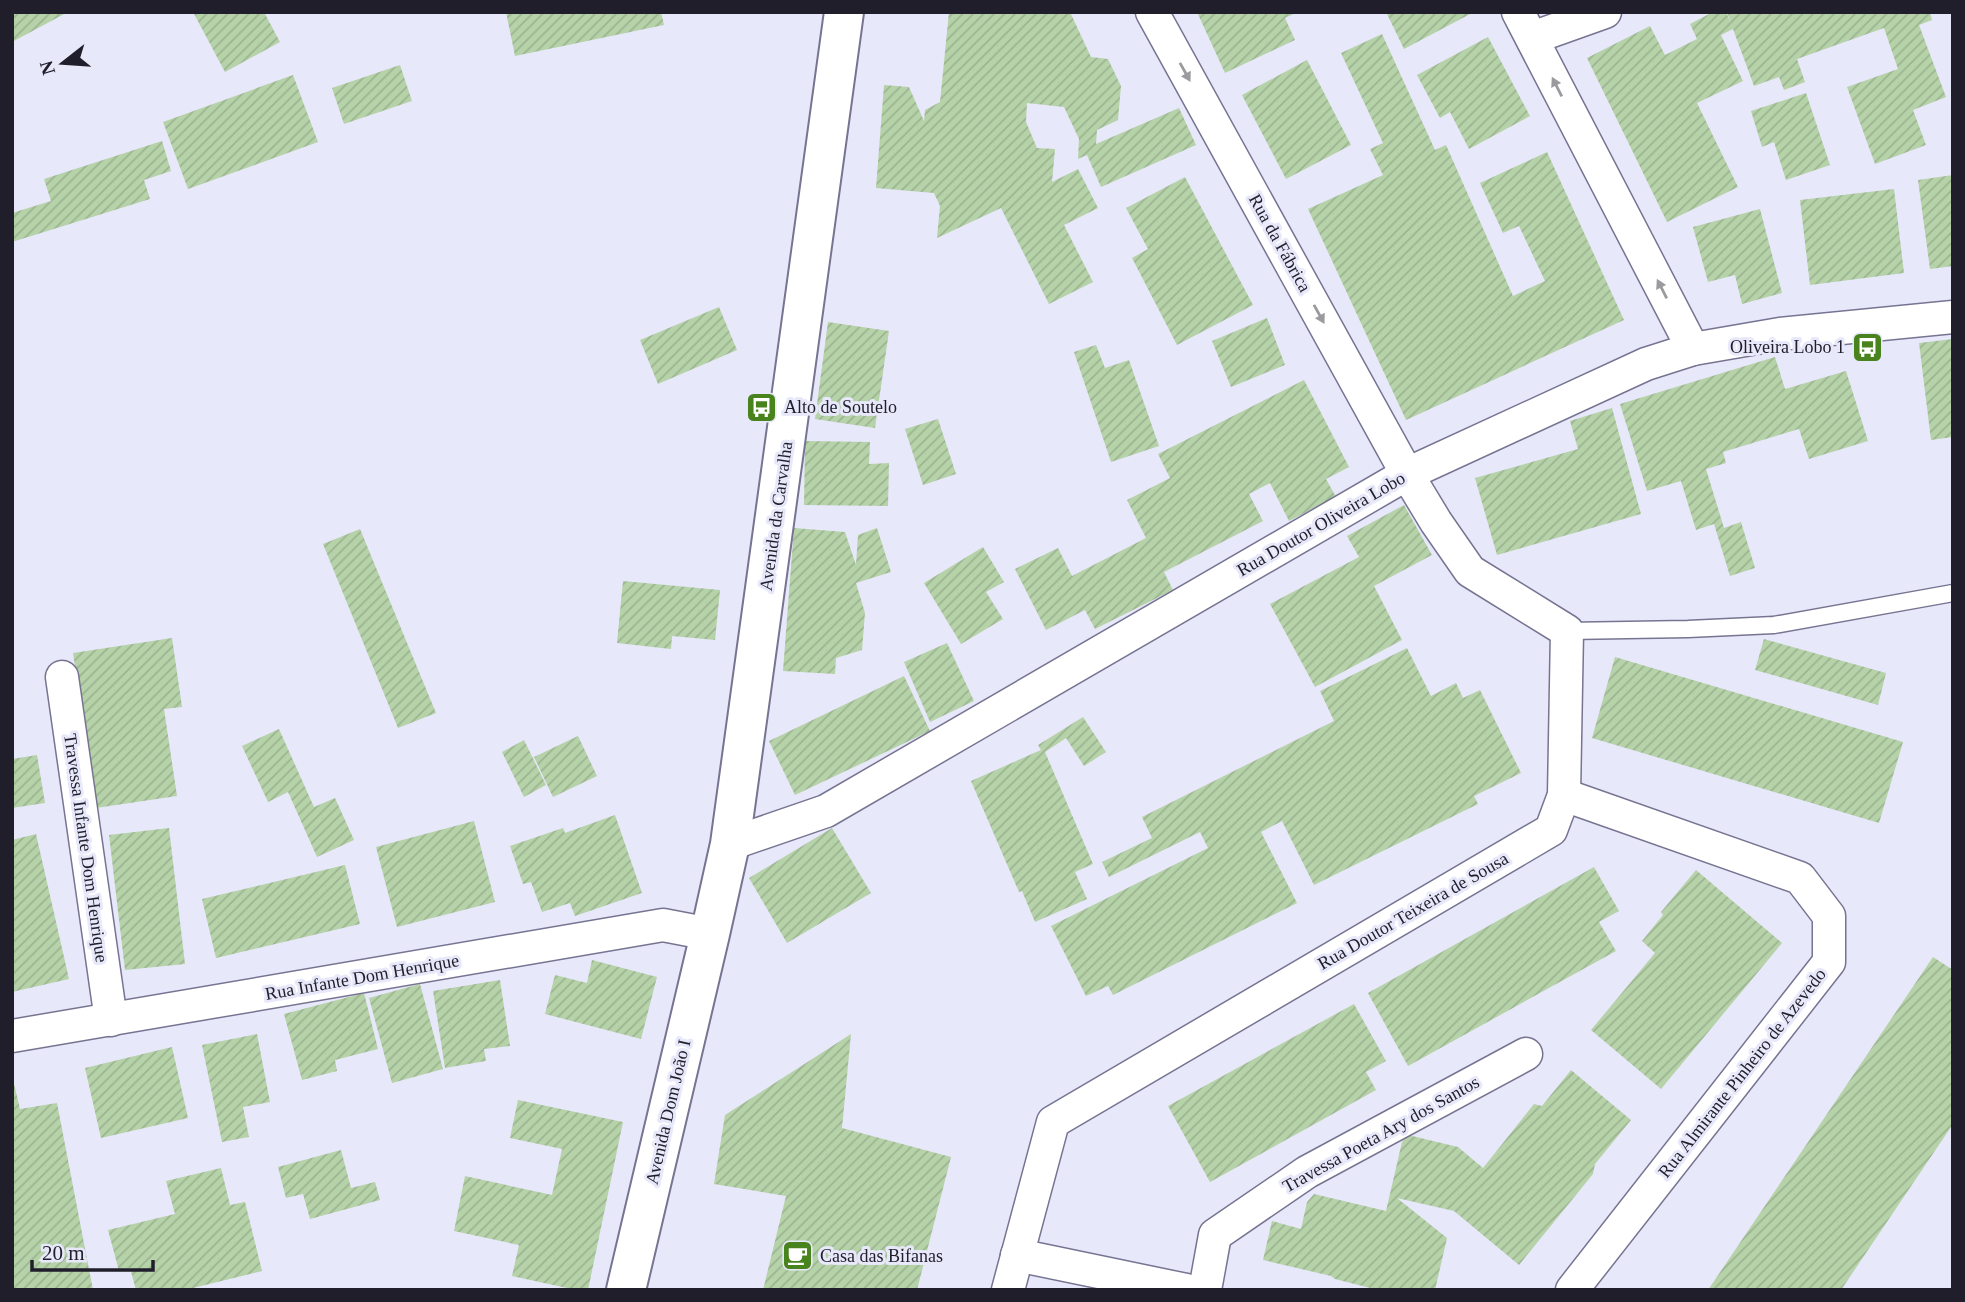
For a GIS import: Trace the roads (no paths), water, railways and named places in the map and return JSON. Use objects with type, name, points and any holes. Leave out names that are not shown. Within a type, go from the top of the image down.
[{"type":"street","name":"Avenida da Carvalha","points":[[710,934],[730,844],[844,12]]},
{"type":"street","name":"Rua da Fábrica","points":[[1152,12],[1407,474]]},
{"type":"street","points":[[1605,12],[1525,25],[1693,349]]},
{"type":"street","name":"Rua Doutor Oliveira Lobo","points":[[730,844],[826,811],[1407,474],[1646,363],[1693,349],[1780,334],[1953,317]]},
{"type":"street","points":[[1407,474],[1470,571],[1567,631]]},
{"type":"street","name":"Rua Doutor Teixeira de Sousa","points":[[1008,1290],[1053,1122],[1551,830],[1564,795],[1567,631]]},
{"type":"street","name":"Travessa Infante Dom Henrique","points":[[62,677],[111,1020]]},
{"type":"street","name":"Rua Almirante Pinheiro de Azevedo","points":[[1564,795],[1800,878],[1829,916],[1829,962],[1572,1290]]},
{"type":"street","name":"Rua Infante Dom Henrique","points":[[12,1036],[663,925],[710,934]]},
{"type":"street","name":"Avenida Dom João I","points":[[626,1290],[710,934]]},
{"type":"street","name":"Travessa Poeta Ary dos Santos","points":[[1205,1290],[1215,1235],[1307,1172],[1527,1054]]},
{"type":"street","points":[[1017,1255],[1186,1290]]},
{"type":"lane","points":[[1567,631],[1774,625],[1953,593]]},
{"type":"place","name":"Oliveira Lobo 1","points":[[1868,347]]},
{"type":"place","name":"Alto de Soutelo","points":[[761,407]]},
{"type":"place","name":"Casa das Bifanas","points":[[797,1256]]}]
